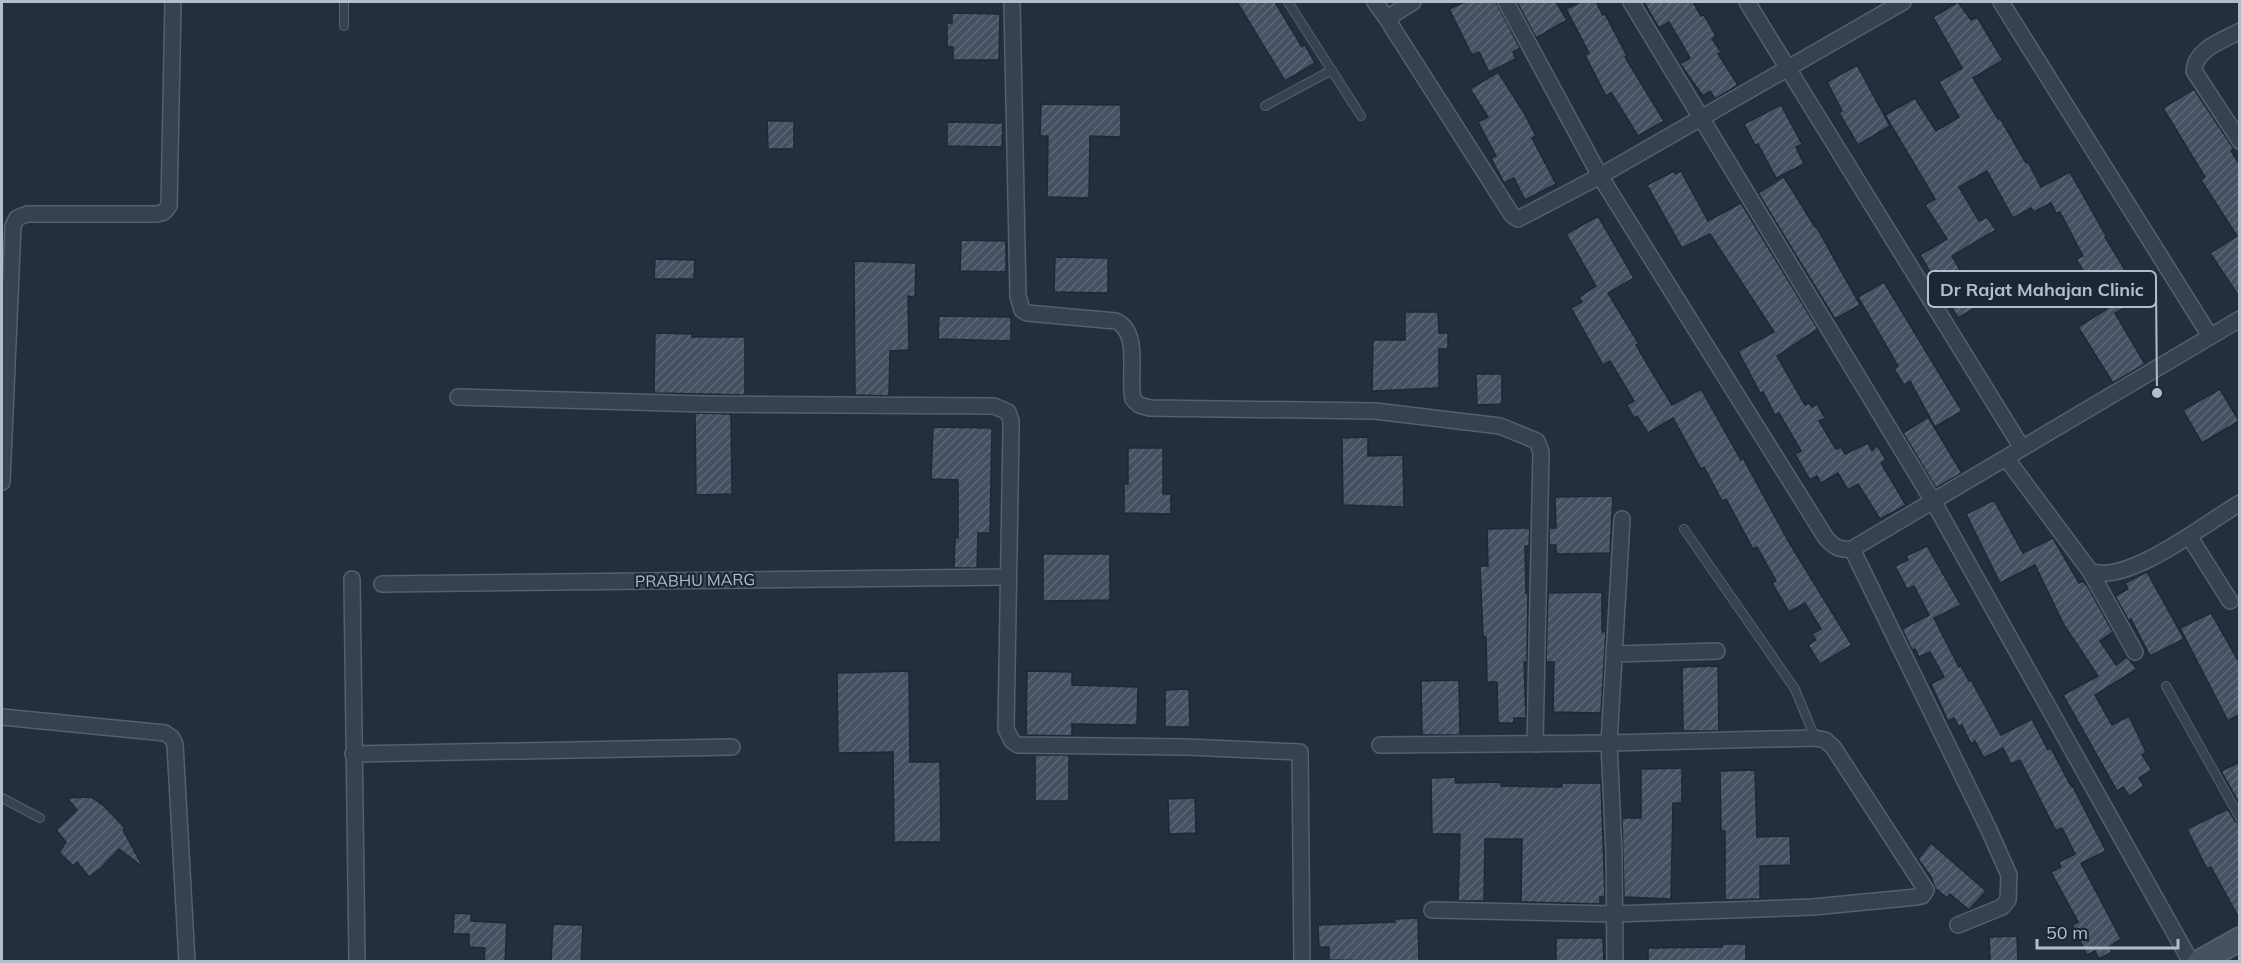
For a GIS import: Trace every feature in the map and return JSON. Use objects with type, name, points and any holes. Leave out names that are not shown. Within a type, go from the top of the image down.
[{"type":"street","points":[[2,482],[13,226],[17,218],[27,214],[157,214],[164,212],[169,206],[173,2]]},
{"type":"street","points":[[1012,2],[1018,296],[1022,310],[1027,313],[1122,323],[1131,339],[1133,399],[1139,405],[1150,408],[1375,411],[1500,426],[1537,441],[1541,452],[1536,744]]},
{"type":"street","points":[[1375,2],[1514,218],[1523,218],[1600,176],[1903,2]]},
{"type":"street","points":[[1390,23],[1395,12],[1413,2]]},
{"type":"street","points":[[1506,2],[1600,176],[1826,538],[1840,550],[1852,549],[2240,319]]},
{"type":"street","points":[[1631,2],[1933,501],[2191,962]]},
{"type":"street","points":[[1747,2],[2022,448]]},
{"type":"street","points":[[2001,2],[2210,336]]},
{"type":"street","points":[[2240,31],[2199,54],[2194,62],[2194,71],[2240,141]]},
{"type":"street","points":[[459,397],[705,404],[994,406],[1008,412],[1011,421],[1006,729],[1012,741],[1018,745],[1186,747],[1300,752],[1302,962]]},
{"type":"street","points":[[2006,458],[2090,572],[2136,652]]},
{"type":"street","points":[[2090,572],[2099,575],[2124,570],[2189,536],[2240,503]]},
{"type":"street","points":[[1615,962],[1610,743],[1622,519]]},
{"type":"street","points":[[2189,536],[2230,601]]},
{"type":"street","points":[[1852,549],[2009,875],[2008,900],[2002,906],[1958,925]]},
{"type":"street","name":"PRABHU MARG","points":[[382,584],[1008,577]]},
{"type":"street","points":[[352,579],[357,962]]},
{"type":"street","points":[[1614,654],[1718,651]]},
{"type":"street","points":[[2,717],[165,733],[172,738],[175,744],[187,962]]},
{"type":"street","points":[[1380,746],[1815,738],[1825,740],[1833,747],[1925,887],[1925,893],[1917,897],[1813,907],[1614,914],[1432,910]]},
{"type":"street","points":[[353,754],[732,747]]},
{"type":"street","points":[[2199,962],[2240,939]]},
{"type":"lane","points":[[344,2],[344,26]]},
{"type":"lane","points":[[1288,2],[1361,116]]},
{"type":"lane","points":[[1265,106],[1332,70]]},
{"type":"lane","points":[[1684,529],[1795,689],[1815,738]]},
{"type":"lane","points":[[2166,686],[2240,818]]},
{"type":"lane","points":[[2,798],[40,818]]},
{"type":"building","points":[[1237,2],[1275,2],[1302,47],[1305,45],[1315,63],[1285,81]]},
{"type":"building","points":[[1465,2],[1496,2],[1520,48],[1513,52],[1516,59],[1489,72],[1479,52],[1472,55],[1449,9]]},
{"type":"building","points":[[1517,2],[1556,2],[1567,20],[1536,38]]},
{"type":"building","points":[[1581,2],[1596,2],[1603,15],[1605,14],[1627,56],[1625,57],[1664,121],[1638,136],[1611,92],[1606,96],[1585,55],[1589,53],[1566,9]]},
{"type":"building","points":[[1644,2],[1693,2],[1701,16],[1704,15],[1716,36],[1712,39],[1721,52],[1718,54],[1738,85],[1715,99],[1710,91],[1703,96],[1680,64],[1690,58],[1669,22],[1659,28]]},
{"type":"building","points":[[1958,2],[1971,20],[1977,17],[2003,60],[1973,78],[1998,119],[2000,118],[2026,163],[2028,162],[2041,187],[2070,172],[2105,237],[2142,298],[2115,313],[2145,364],[2113,383],[2078,327],[2107,309],[2076,259],[2083,256],[2060,212],[2056,213],[2051,203],[2034,212],[2031,208],[2013,218],[1987,171],[1959,187],[1979,221],[1987,217],[1996,230],[1952,256],[1969,285],[1980,279],[1992,298],[1958,318],[1920,255],[1947,239],[1925,205],[1935,199],[1885,115],[1915,98],[1936,131],[1959,117],[1939,82],[1962,68],[1933,17]]},
{"type":"building","points":[[952,13],[1000,14],[999,60],[953,60],[953,47],[947,47],[947,23],[952,23]]},
{"type":"building","points":[[1857,65],[1890,126],[1858,145],[1839,113],[1842,111],[1827,82]]},
{"type":"building","points":[[1498,72],[1536,136],[1532,138],[1556,184],[1525,200],[1514,178],[1504,183],[1491,158],[1496,156],[1478,122],[1488,117],[1470,89]]},
{"type":"building","points":[[2194,89],[2234,149],[2231,151],[2240,165],[2240,298],[2210,253],[2237,236],[2201,180],[2205,177],[2163,108]]},
{"type":"building","points":[[1041,104],[1121,105],[1121,137],[1090,136],[1089,198],[1047,197],[1048,136],[1040,136]]},
{"type":"building","points":[[1781,105],[1802,144],[1796,147],[1804,164],[1776,178],[1758,144],[1755,145],[1744,124]]},
{"type":"building","points":[[767,121],[794,121],[794,149],[768,149]]},
{"type":"building","points":[[947,122],[1003,123],[1002,147],[947,146]]},
{"type":"building","points":[[1674,171],[1675,174],[1681,171],[1708,221],[1741,203],[1818,329],[1777,356],[1805,405],[1809,403],[1812,407],[1817,404],[1825,418],[1819,421],[1836,449],[1841,447],[1845,454],[1868,443],[1872,451],[1877,445],[1886,460],[1881,463],[1906,505],[1880,519],[1858,484],[1848,490],[1838,473],[1821,483],[1817,476],[1810,480],[1795,454],[1801,451],[1779,413],[1775,415],[1763,392],[1760,393],[1738,351],[1774,332],[1710,234],[1682,248],[1647,185]]},
{"type":"building","points":[[1784,177],[1816,226],[1860,305],[1835,319],[1758,193]]},
{"type":"building","points":[[1598,216],[1634,278],[1608,293],[1639,344],[1636,345],[1672,405],[1701,389],[1741,460],[1743,458],[1790,544],[1852,645],[1820,664],[1808,645],[1816,640],[1812,634],[1821,629],[1805,603],[1789,612],[1772,583],[1776,581],[1757,547],[1753,549],[1726,499],[1722,501],[1704,467],[1701,469],[1673,418],[1648,433],[1637,416],[1634,418],[1627,405],[1634,401],[1610,361],[1603,365],[1571,308],[1582,302],[1579,297],[1596,286],[1566,234]]},
{"type":"building","points":[[961,240],[1006,241],[1006,272],[960,271]]},
{"type":"building","points":[[1055,257],[1108,258],[1108,293],[1054,292]]},
{"type":"building","points":[[655,259],[695,260],[694,279],[654,279]]},
{"type":"building","points":[[854,261],[916,263],[915,297],[908,296],[909,350],[890,351],[889,396],[855,395]]},
{"type":"building","points":[[1884,282],[1962,411],[1935,427],[1910,381],[1904,385],[1894,369],[1898,366],[1858,297]]},
{"type":"building","points":[[1405,312],[1438,312],[1439,333],[1448,333],[1448,349],[1439,349],[1439,388],[1372,391],[1373,340],[1405,340]]},
{"type":"building","points":[[939,316],[1011,317],[1011,341],[938,339]]},
{"type":"building","points":[[655,333],[692,334],[692,337],[745,337],[745,395],[654,393]]},
{"type":"building","points":[[1476,374],[1502,374],[1502,404],[1477,405]]},
{"type":"building","points":[[2220,389],[2239,421],[2202,443],[2183,410]]},
{"type":"building","points":[[695,413],[731,414],[732,494],[696,495]]},
{"type":"building","points":[[1928,417],[1962,473],[1936,488],[1903,433]]},
{"type":"building","points":[[933,427],[992,428],[990,533],[978,533],[977,568],[954,568],[955,537],[958,538],[958,480],[931,479]]},
{"type":"building","points":[[1368,437],[1368,456],[1403,455],[1404,507],[1343,505],[1342,438]]},
{"type":"building","points":[[1128,448],[1163,448],[1163,494],[1171,494],[1171,514],[1124,513],[1124,484],[1128,484]]},
{"type":"building","points":[[1613,496],[1610,553],[1556,554],[1556,545],[1549,545],[1549,528],[1556,528],[1555,497]]},
{"type":"building","points":[[1994,500],[2023,553],[2053,538],[2079,583],[2083,581],[2088,587],[2113,632],[2100,641],[2116,665],[2127,657],[2137,669],[2095,695],[2112,725],[2129,716],[2146,752],[2142,755],[2152,770],[2139,778],[2144,786],[2129,796],[2123,787],[2117,791],[2063,695],[2098,676],[2064,625],[2035,565],[2000,583],[1966,514]]},
{"type":"building","points":[[1530,528],[1529,546],[1525,546],[1526,593],[1528,593],[1527,662],[1524,662],[1526,718],[1514,718],[1514,723],[1498,723],[1497,682],[1487,682],[1480,566],[1488,566],[1487,529]]},
{"type":"building","points":[[1927,546],[1961,605],[1934,618],[1959,667],[1961,666],[1969,681],[1971,680],[2001,735],[2032,719],[2048,750],[2051,748],[2072,785],[2106,851],[2081,863],[2121,939],[2109,947],[2112,952],[2099,959],[2095,951],[2087,955],[2072,925],[2078,922],[2051,872],[2061,867],[2059,862],[2075,854],[2062,828],[2056,831],[2020,760],[2011,764],[2003,748],[1984,758],[1975,741],[1971,744],[1962,725],[1959,727],[1954,718],[1948,721],[1931,684],[1944,677],[1930,652],[1919,657],[1915,649],[1912,650],[1902,629],[1929,615],[1914,586],[1907,589],[1895,566],[1908,560],[1906,556]]},
{"type":"building","points":[[1043,554],[1110,554],[1110,600],[1043,601]]},
{"type":"building","points":[[2147,572],[2184,639],[2150,656],[2131,619],[2129,621],[2115,596],[2128,589],[2125,583]]},
{"type":"building","points":[[1602,592],[1602,632],[1606,631],[1601,713],[1553,712],[1554,662],[1546,662],[1548,593]]},
{"type":"building","points":[[2211,613],[2240,664],[2240,714],[2228,721],[2180,628]]},
{"type":"building","points":[[1718,666],[1719,731],[1683,731],[1682,667]]},
{"type":"building","points":[[909,671],[910,762],[940,762],[941,842],[894,842],[893,752],[838,753],[837,673]]},
{"type":"building","points":[[1027,671],[1072,672],[1072,685],[1138,687],[1137,725],[1072,724],[1072,736],[1026,735]]},
{"type":"building","points":[[1459,680],[1460,735],[1422,735],[1421,681]]},
{"type":"building","points":[[1189,689],[1190,727],[1165,727],[1165,690]]},
{"type":"building","points":[[1035,755],[1069,755],[1069,801],[1035,801]]},
{"type":"building","points":[[2240,762],[2240,805],[2221,771]]},
{"type":"building","points":[[1682,768],[1682,803],[1673,803],[1671,899],[1624,897],[1622,818],[1641,818],[1641,769]]},
{"type":"building","points":[[1755,770],[1757,837],[1790,836],[1791,865],[1760,866],[1760,899],[1725,900],[1725,831],[1721,831],[1720,771]]},
{"type":"building","points":[[1455,777],[1456,783],[1501,782],[1501,786],[1562,787],[1562,783],[1601,783],[1605,897],[1600,897],[1600,904],[1521,902],[1522,839],[1485,839],[1484,901],[1458,901],[1460,834],[1432,834],[1431,778]]},
{"type":"building","points":[[91,797],[104,806],[125,828],[123,830],[143,867],[119,849],[89,877],[77,862],[73,866],[59,852],[66,842],[56,830],[77,810],[67,798]]},
{"type":"building","points":[[1195,798],[1196,833],[1169,834],[1168,799]]},
{"type":"building","points":[[2228,809],[2235,821],[2240,824],[2240,920],[2211,867],[2207,869],[2187,829]]},
{"type":"building","points":[[1931,843],[1986,891],[1969,910],[1950,894],[1947,898],[1935,888],[1931,877],[1918,859]]},
{"type":"building","points":[[454,913],[471,914],[471,921],[507,923],[505,962],[484,961],[485,948],[469,947],[469,934],[453,934]]},
{"type":"building","points":[[1418,918],[1419,962],[1329,960],[1329,947],[1319,947],[1318,925],[1395,922],[1394,919]]},
{"type":"building","points":[[553,924],[583,925],[581,962],[551,961]]},
{"type":"building","points":[[2017,936],[2018,962],[1990,962],[1989,937]]},
{"type":"building","points":[[1556,938],[1603,938],[1604,962],[1556,962]]},
{"type":"building","points":[[1722,944],[1746,944],[1746,962],[1648,962],[1648,948],[1722,947]]},
{"type":"place","name":"Dr Rajat Mahajan Clinic","points":[[2157,393]]}]
